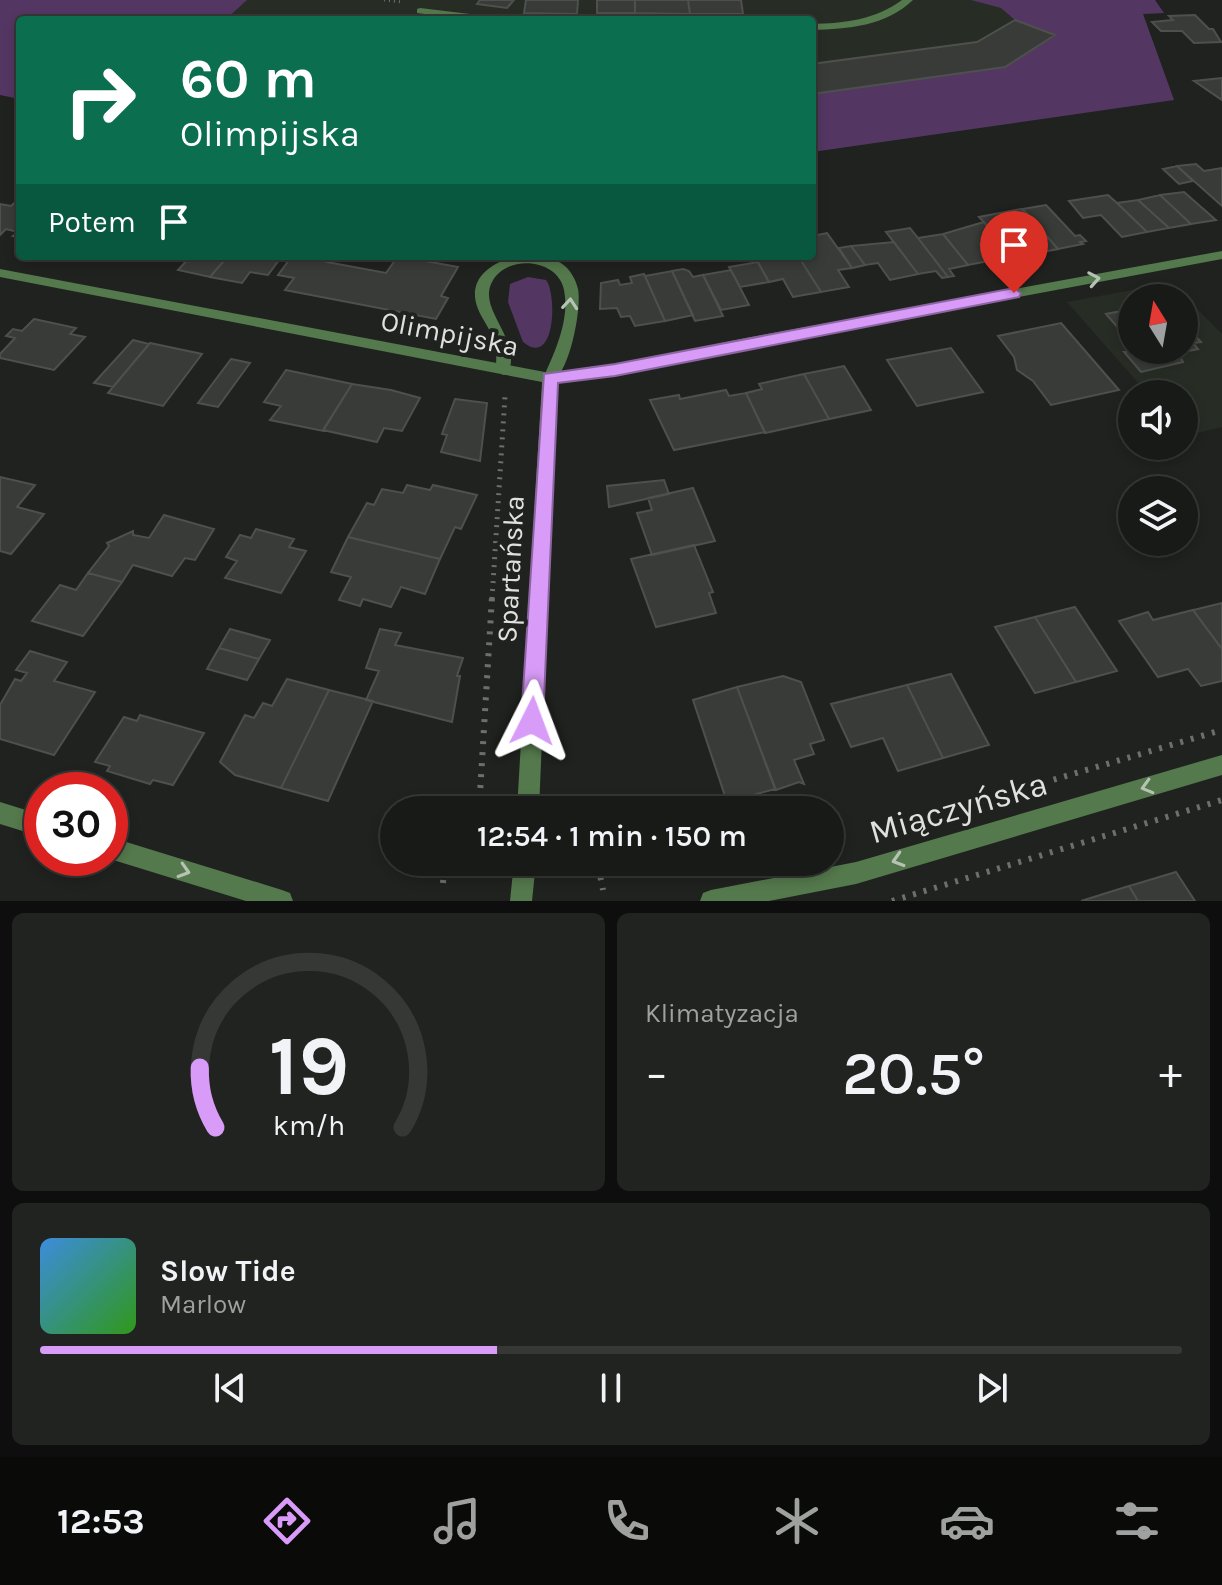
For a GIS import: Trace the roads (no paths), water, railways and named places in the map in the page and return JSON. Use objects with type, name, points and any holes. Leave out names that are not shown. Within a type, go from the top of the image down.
[{"type":"street","points":[[450,15],[463,0]]},
{"type":"street","points":[[816,27],[866,22],[897,10],[908,0]]},
{"type":"street","points":[[420,11],[459,16]]},
{"type":"street","name":"Olimpijska","points":[[0,273],[550,378],[615,370],[1222,255]]},
{"type":"street","points":[[503,370],[506,349],[483,304],[481,291],[484,281],[503,265],[516,261],[543,261],[563,272],[571,290],[567,338],[550,378]]},
{"type":"street","name":"Spartańska","points":[[529,796],[550,378]]},
{"type":"street","name":"Miączyńska","points":[[711,901],[856,873],[1222,765]]},
{"type":"street","points":[[0,813],[24,820]]},
{"type":"street","points":[[128,854],[282,901]]},
{"type":"street","points":[[521,901],[524,876]]}]
